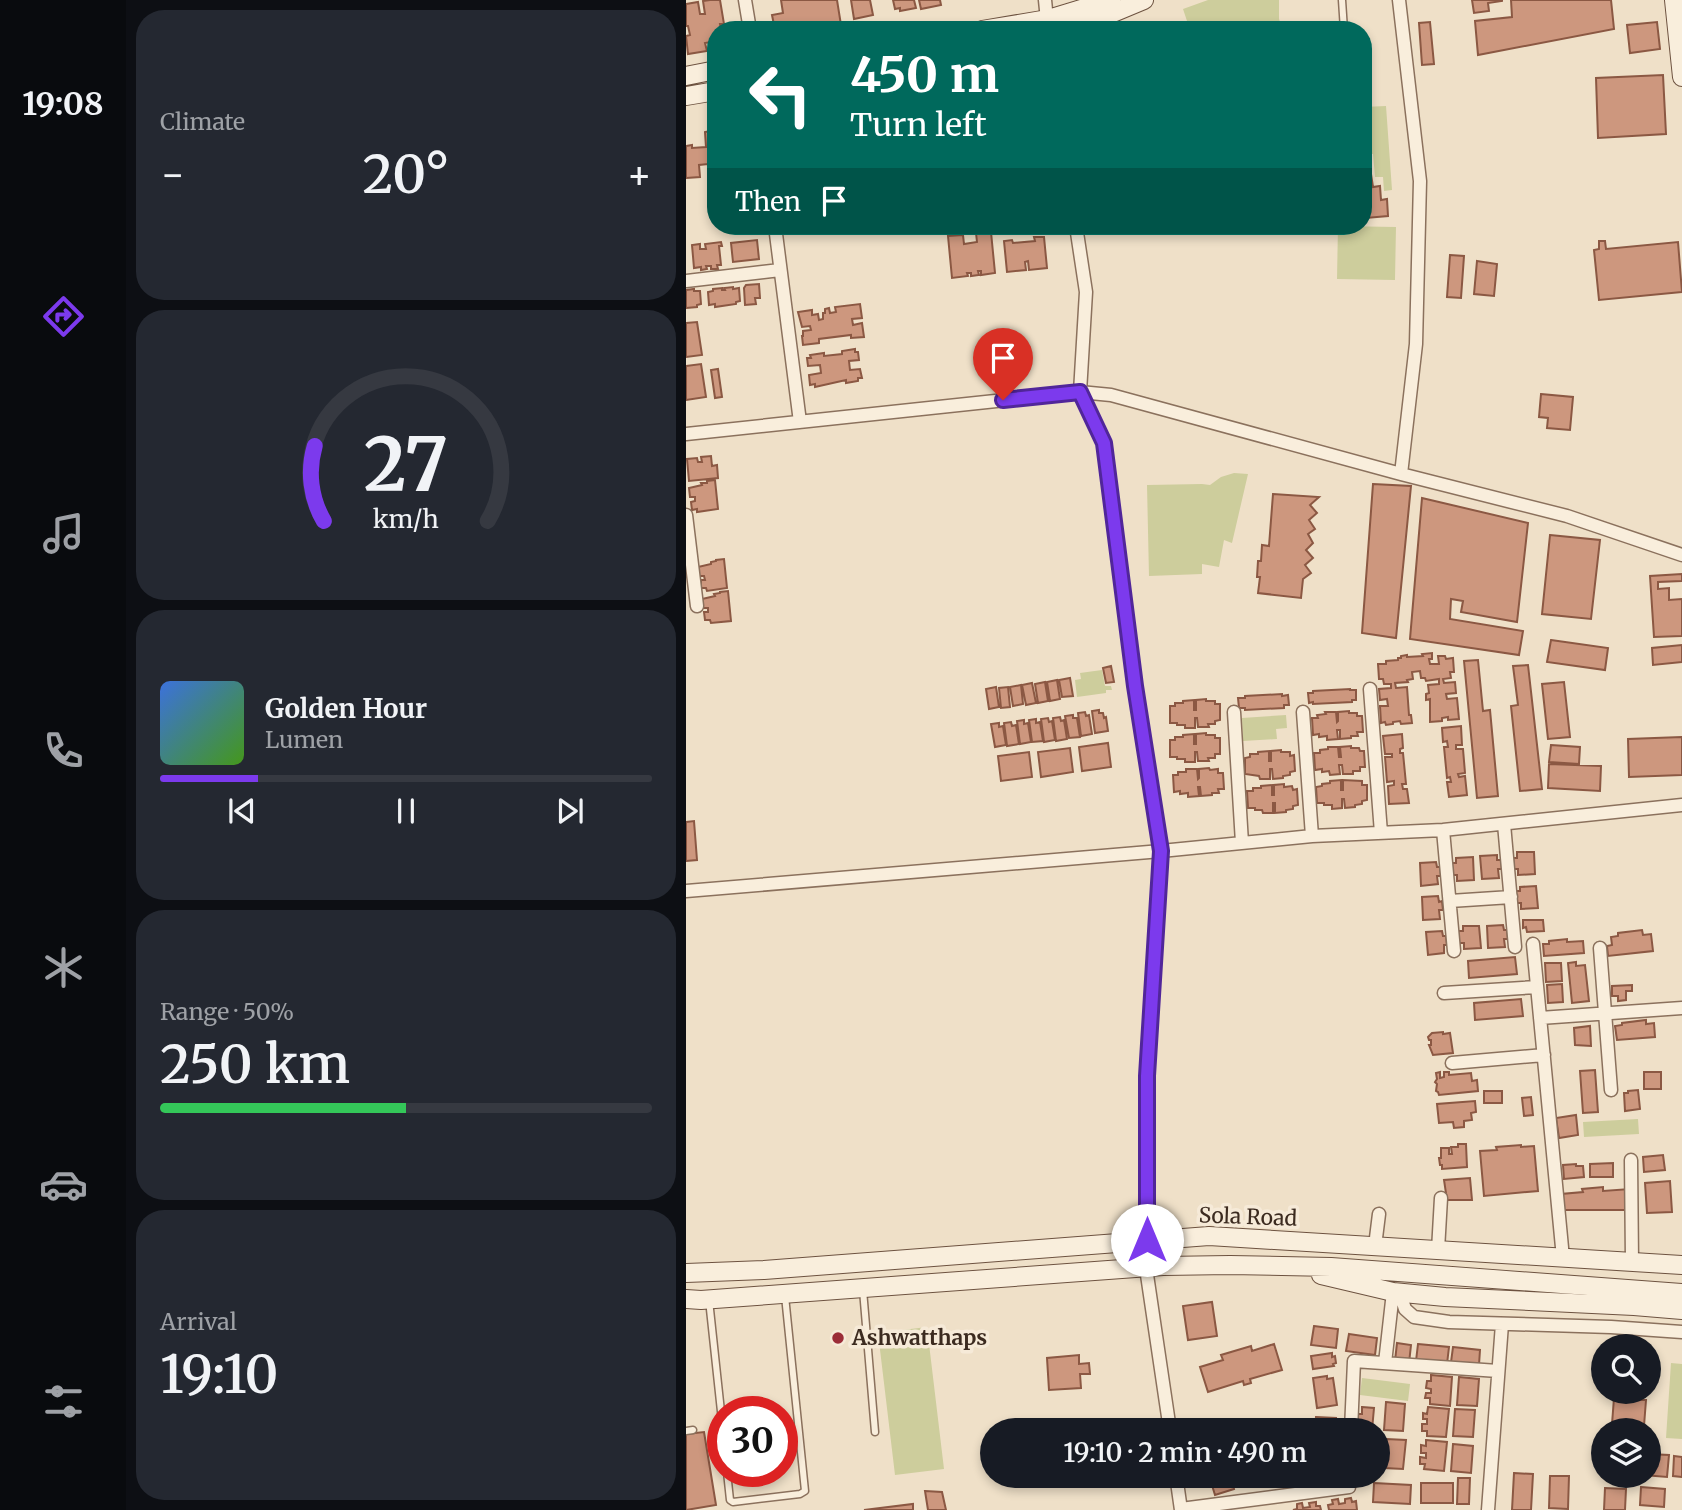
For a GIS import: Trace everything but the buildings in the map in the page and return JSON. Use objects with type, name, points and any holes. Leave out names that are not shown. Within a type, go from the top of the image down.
[{"type":"main road","points":[[1056,21],[1111,0]]},
{"type":"main road","points":[[1094,21],[1144,0]]},
{"type":"main road","points":[[1674,0],[1682,77]]},
{"type":"main road","points":[[686,76],[707,72]]},
{"type":"main road","points":[[686,96],[707,92]]},
{"type":"main road","name":"Sola Road","points":[[686,1273],[764,1270],[1209,1236],[1682,1265]]},
{"type":"main road","points":[[686,1299],[1146,1268],[1230,1265],[1345,1268],[1682,1293]]},
{"type":"main road","points":[[1288,1266],[1397,1292],[1682,1310]]},
{"type":"street","points":[[745,0],[748,21]]},
{"type":"street","points":[[1045,0],[1048,21]]},
{"type":"street","points":[[1399,0],[1420,181],[1416,344],[1401,474]]},
{"type":"street","points":[[776,235],[800,422]]},
{"type":"street","points":[[1077,235],[1086,292],[1080,392],[1104,443],[1135,686],[1161,851],[1147,1076],[1146,1268],[1168,1418]]},
{"type":"street","points":[[686,281],[780,270]]},
{"type":"street","points":[[686,434],[1080,392],[1111,396],[1567,516],[1682,555]]},
{"type":"street","points":[[686,515],[697,606]]},
{"type":"street","points":[[1370,689],[1381,833]]},
{"type":"street","points":[[1234,712],[1242,843]]},
{"type":"street","points":[[1303,712],[1312,836]]},
{"type":"street","points":[[686,891],[1312,836],[1443,830],[1682,805]]},
{"type":"street","points":[[1504,824],[1515,947]]},
{"type":"street","points":[[1443,830],[1454,951]]},
{"type":"street","points":[[1450,901],[1511,897]]},
{"type":"street","points":[[1533,944],[1563,1258]]},
{"type":"street","points":[[1600,948],[1611,1090]]},
{"type":"street","points":[[1444,993],[1537,988]]},
{"type":"street","points":[[1540,1018],[1682,1007]]},
{"type":"street","points":[[1452,1063],[1544,1055]]},
{"type":"street","points":[[1631,1160],[1632,1262]]},
{"type":"street","points":[[1438,1250],[1441,1198]]},
{"type":"street","points":[[1375,1246],[1379,1214]]},
{"type":"street","points":[[1397,1292],[1405,1309],[1414,1317],[1449,1322],[1682,1332]]},
{"type":"street","points":[[1385,1363],[1397,1292]]},
{"type":"street","points":[[1488,1510],[1502,1324]]},
{"type":"street","points":[[1352,1418],[1354,1361],[1498,1371]]},
{"type":"street","points":[[1178,1488],[1181,1510],[1342,1488]]},
{"type":"lane","points":[[1342,0],[1343,21]]},
{"type":"lane","points":[[862,1288],[875,1432]]},
{"type":"lane","points":[[784,1294],[796,1396]]},
{"type":"lane","points":[[709,1299],[719,1396]]},
{"type":"lane","points":[[730,1487],[732,1502],[800,1494],[805,1491],[798,1418]]},
{"type":"green space","points":[[1208,0],[1279,0],[1280,21],[1187,21],[1183,9]]},
{"type":"green space","points":[[1386,106],[1392,190],[1384,191],[1383,177],[1375,177],[1372,107]]},
{"type":"green space","points":[[1372,227],[1396,227],[1395,280],[1337,279],[1338,235],[1372,235]]},
{"type":"green space","points":[[1234,473],[1248,474],[1232,543],[1224,540],[1219,567],[1202,564],[1202,574],[1149,576],[1147,485],[1210,485],[1221,477]]},
{"type":"green space","points":[[1102,670],[1105,686],[1111,686],[1112,690],[1077,697],[1075,680],[1081,679],[1080,673]]},
{"type":"green space","points":[[1286,715],[1287,728],[1276,729],[1277,739],[1243,741],[1242,718]]},
{"type":"green space","points":[[1638,1119],[1639,1134],[1584,1137],[1583,1122]]},
{"type":"green space","points":[[927,1327],[944,1469],[895,1475],[878,1333]]},
{"type":"green space","points":[[1671,1363],[1682,1364],[1682,1439],[1666,1438]]},
{"type":"green space","points":[[1362,1378],[1410,1384],[1408,1401],[1360,1395]]},
{"type":"place","name":"Ashwatthaps","points":[[838,1338]]},
{"type":"route","points":[[1003,400],[1080,392],[1104,443],[1135,686],[1161,851],[1147,1076],[1147,1240]]}]
